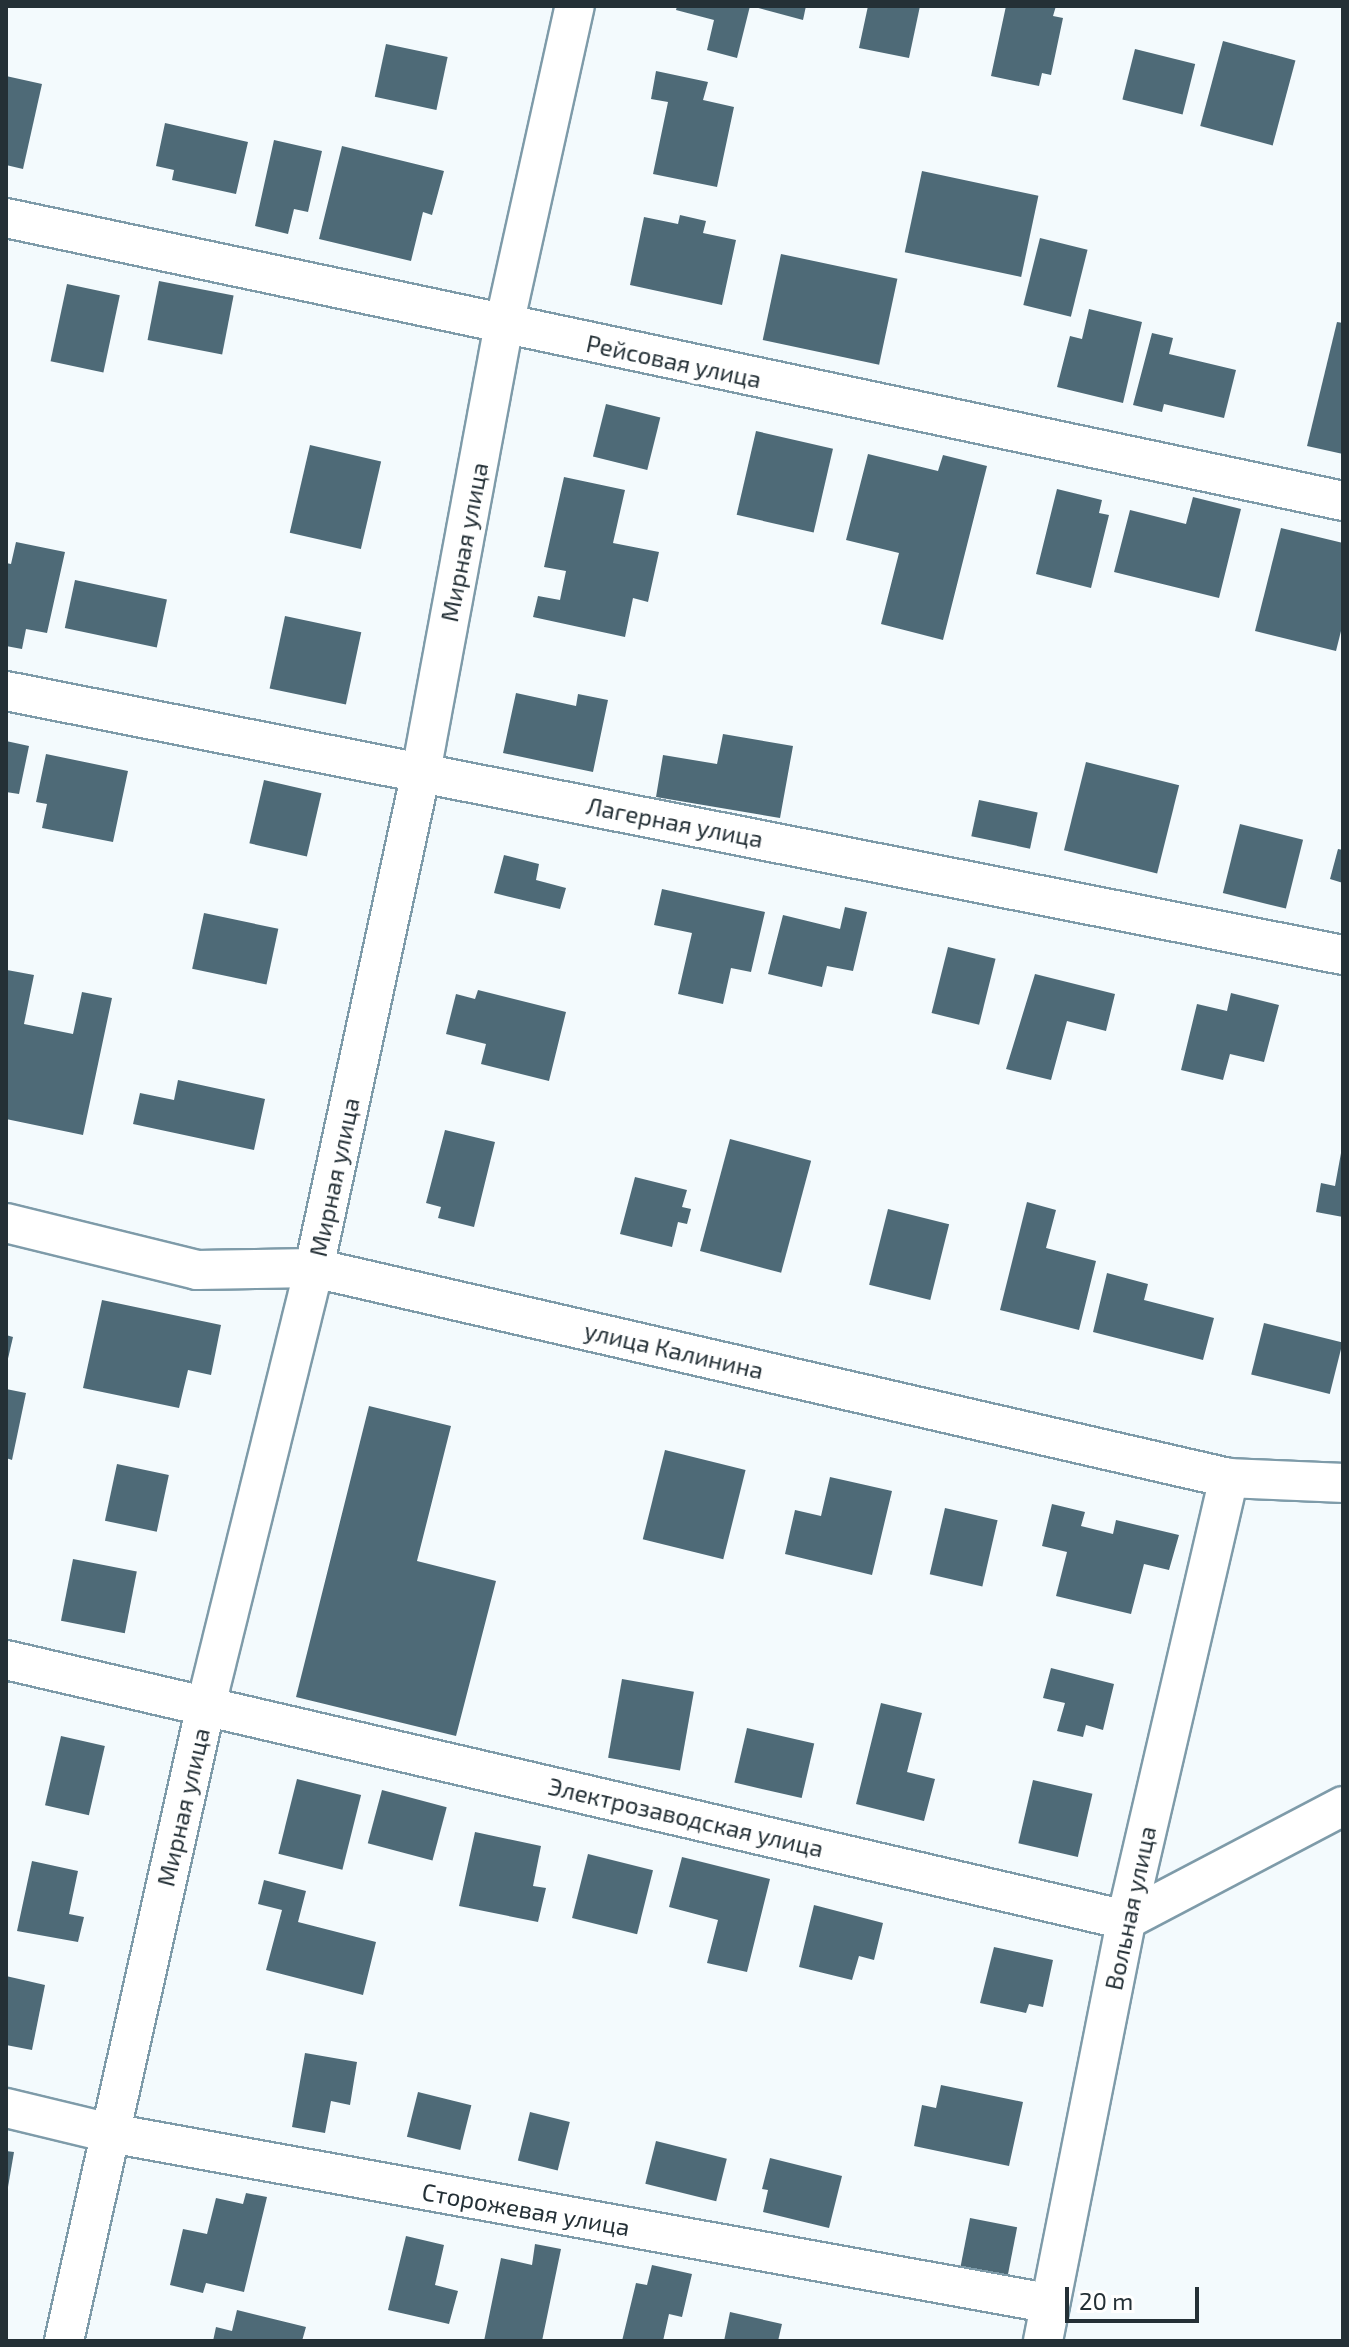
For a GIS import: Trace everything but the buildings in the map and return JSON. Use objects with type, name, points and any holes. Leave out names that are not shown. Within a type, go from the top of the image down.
[{"type":"street","name":"Мирная улица","points":[[64,2341],[206,1705],[314,1268],[421,772],[504,325],[575,6]]},
{"type":"street","name":"Рейсовая улица","points":[[6,218],[1343,501]]},
{"type":"street","name":"Лагерная улица","points":[[6,691],[1343,955]]},
{"type":"street","name":"улица Калинина","points":[[6,1223],[197,1270],[314,1268],[1229,1478],[1343,1483]]},
{"type":"street","name":"Вольная улица","points":[[1043,2341],[1047,2303],[1126,1920],[1229,1478]]},
{"type":"street","name":"Электрозаводская улица","points":[[6,1660],[1126,1920]]},
{"type":"street","points":[[1126,1920],[1343,1806]]},
{"type":"street","name":"Сторожевая улица","points":[[6,2108],[110,2133],[1047,2303]]}]
